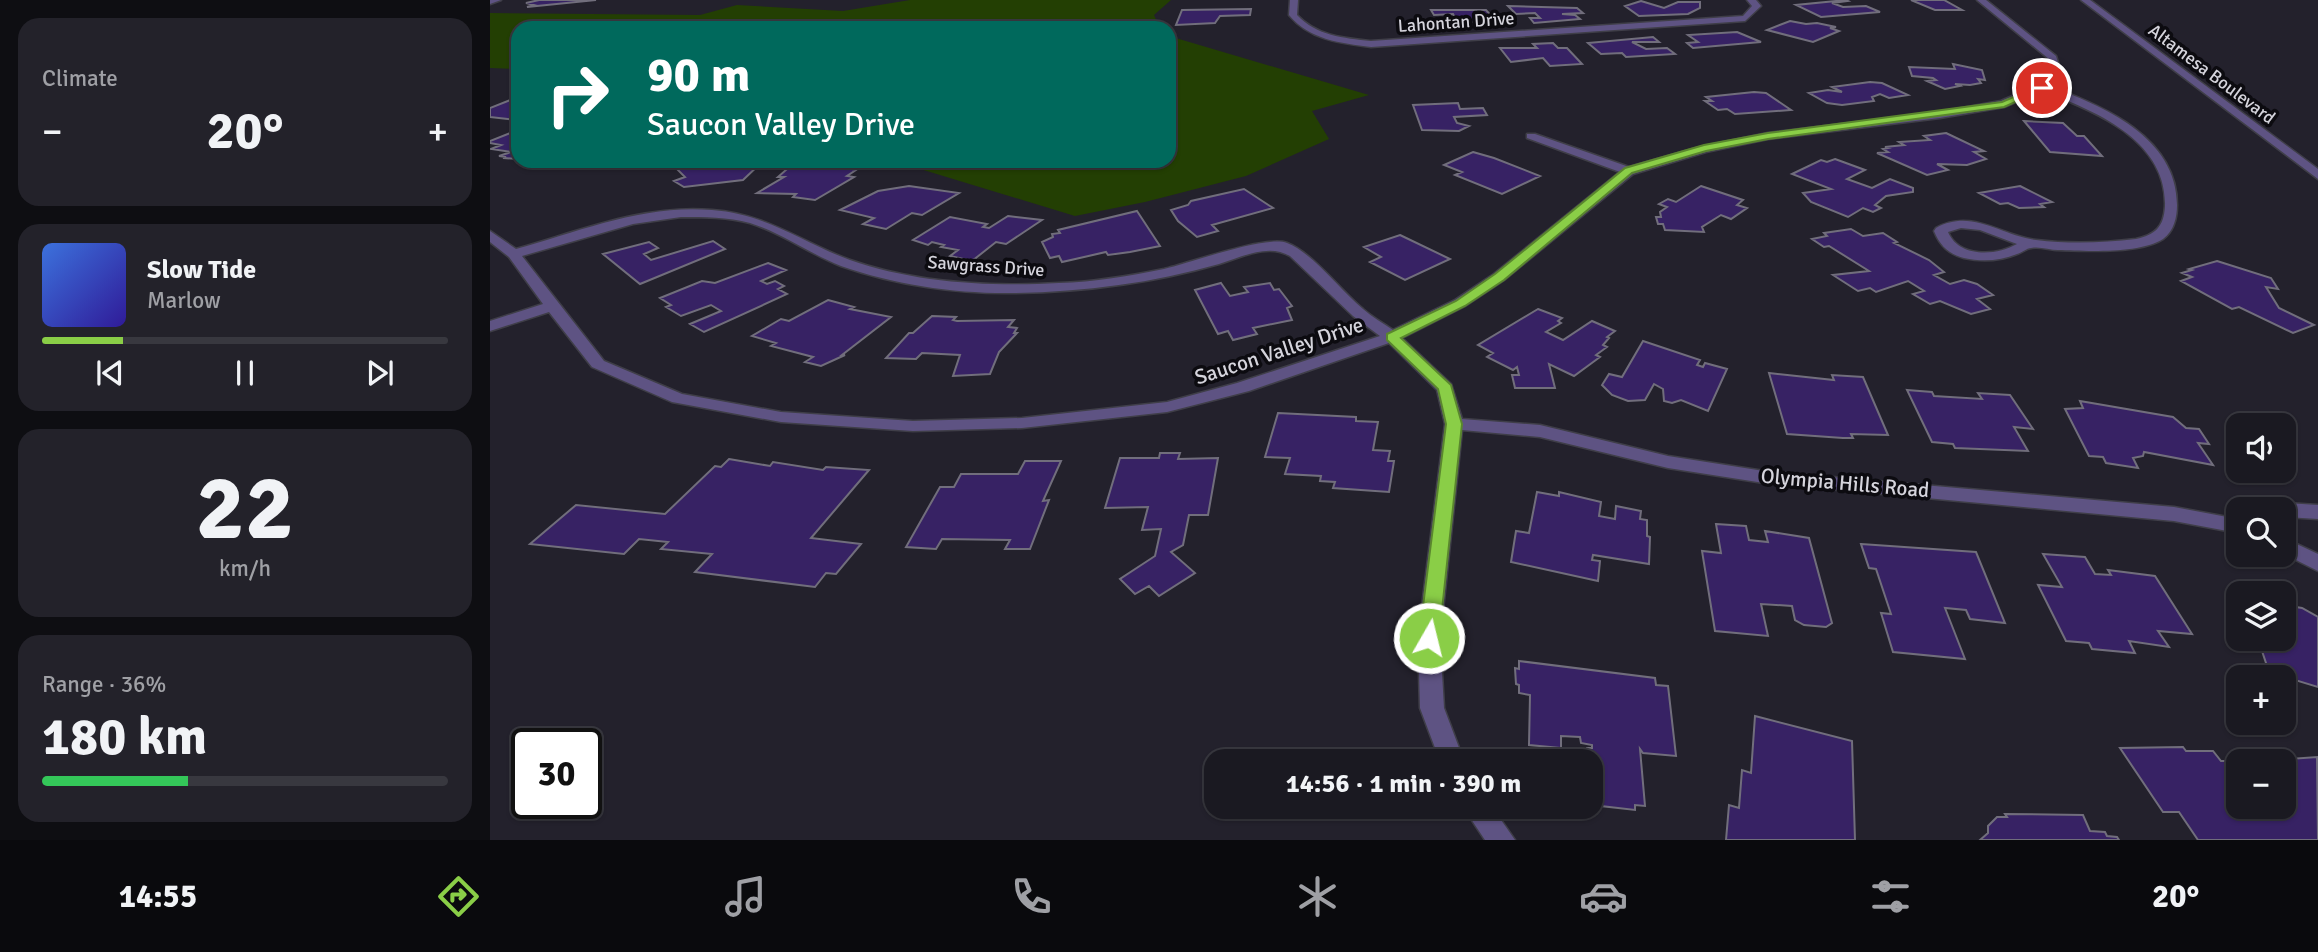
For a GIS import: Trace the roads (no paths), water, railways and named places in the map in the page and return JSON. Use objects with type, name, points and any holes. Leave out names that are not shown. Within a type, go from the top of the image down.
[{"type":"street","name":"Lahontan Drive","points":[[1294,0],[1293,15],[1300,24],[1315,32],[1346,41],[1371,44],[1745,18],[1757,6],[1751,0]]},
{"type":"street","points":[[1981,0],[2053,58],[2057,75],[2042,88],[2107,113],[2148,147],[2167,173],[2171,216],[2161,234],[2146,243],[2028,243],[1986,228],[1961,225],[1947,226],[1941,231],[1942,238],[1950,247],[1976,255],[2007,255],[2020,251],[2028,243]]},
{"type":"street","name":"Altamesa Boulevard","points":[[2085,0],[2318,175]]},
{"type":"street","name":"Saucon Valley Drive","points":[[490,235],[514,254],[598,364],[678,398],[781,417],[913,426],[1022,423],[1167,407],[1243,387],[1392,337],[1460,303],[1499,277],[1629,171],[1704,149],[1768,136],[2004,104],[2042,88]]},
{"type":"street","points":[[1531,136],[1629,171]]},
{"type":"street","name":"Sawgrass Drive","points":[[514,254],[634,221],[704,213],[753,220],[856,267],[928,284],[1030,290],[1115,283],[1260,247],[1283,246],[1296,253],[1358,313],[1392,337]]},
{"type":"street","points":[[490,326],[552,306]]},
{"type":"street","points":[[1392,337],[1445,388],[1454,424],[1429,638],[1432,708],[1447,749]]},
{"type":"street","name":"Olympia Hills Road","points":[[1454,424],[1540,431],[1668,462],[1764,477],[2174,514],[2226,524]]},
{"type":"street","points":[[2296,511],[2318,512]]},
{"type":"street","points":[[2296,551],[2318,563]]},
{"type":"street","points":[[1485,819],[1502,840]]}]
